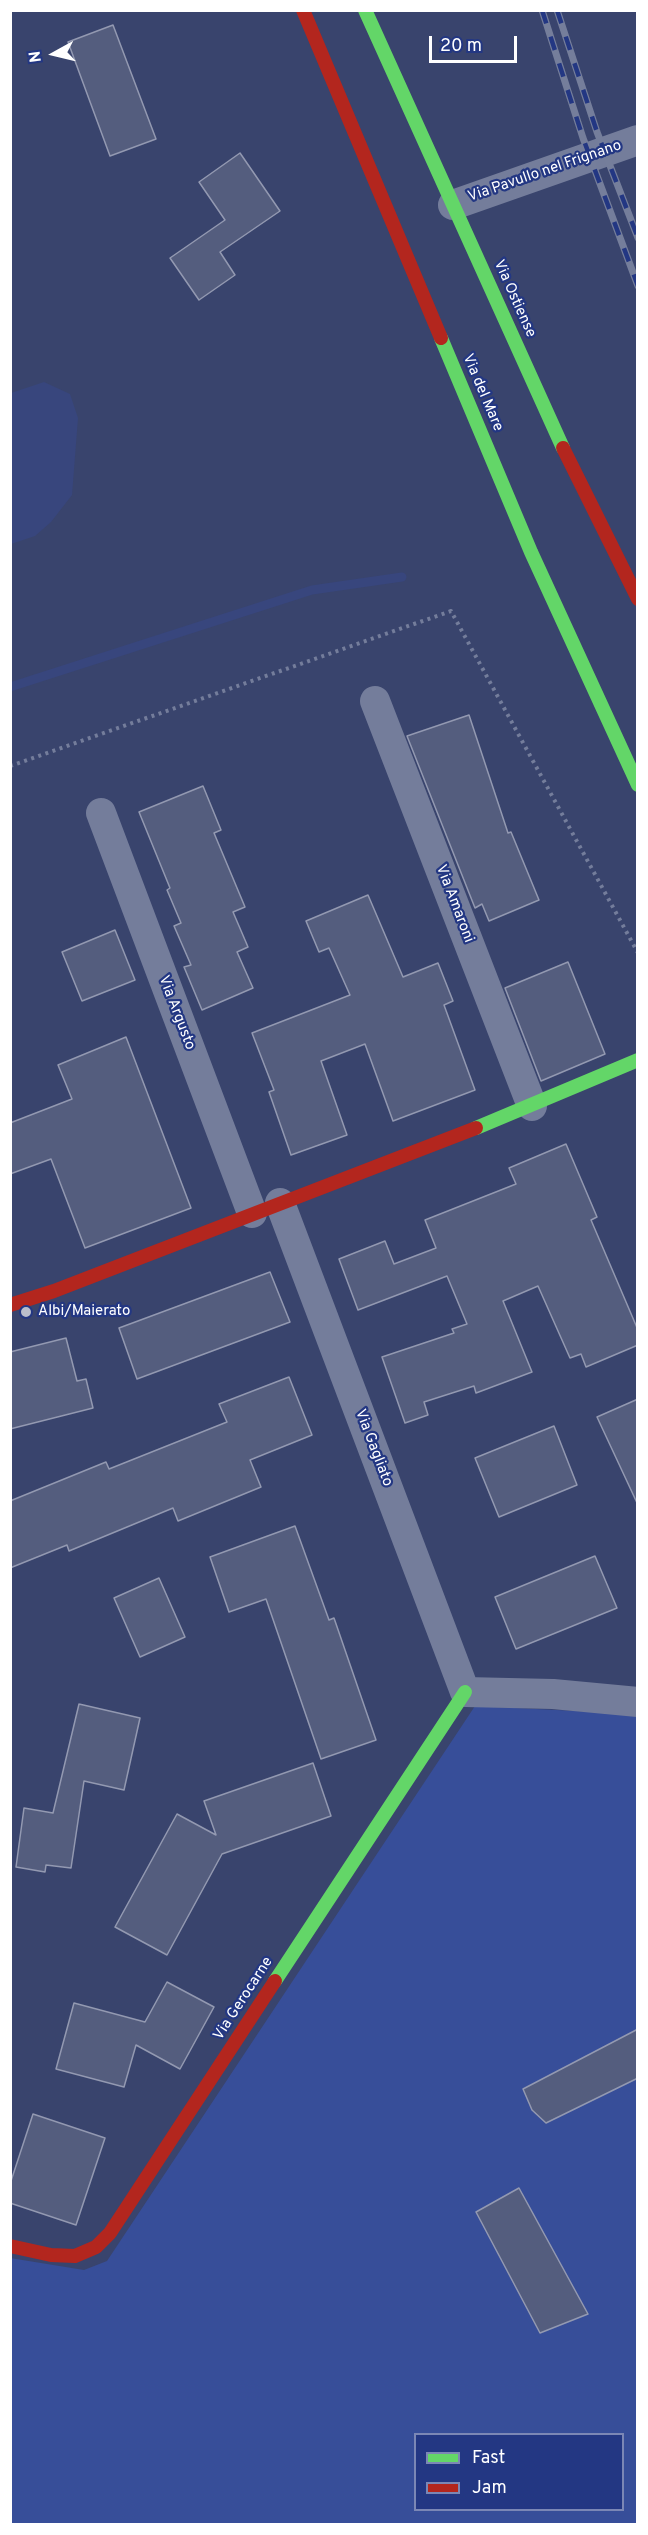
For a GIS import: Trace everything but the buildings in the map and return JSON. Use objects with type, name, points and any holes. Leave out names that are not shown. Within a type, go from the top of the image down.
[{"type":"main road","name":"Via del Mare","points":[[303,10],[531,552],[638,785]]},
{"type":"main road","name":"Via Ostiense","points":[[365,10],[587,500],[638,599]]},
{"type":"main road","points":[[10,1305],[54,1291],[532,1106],[638,1060]]},
{"type":"main road","name":"Via Gerocarne","points":[[10,2246],[51,2255],[75,2256],[96,2247],[110,2233],[465,1692]]},
{"type":"street","name":"Via Pavullo nel Frignano","points":[[453,205],[638,140]]},
{"type":"street","name":"Via Amaroni","points":[[375,701],[532,1106]]},
{"type":"street","name":"Via Argusto","points":[[101,813],[252,1213]]},
{"type":"street","name":"Via Gagliato","points":[[280,1203],[465,1692]]},
{"type":"street","points":[[465,1692],[553,1694],[638,1702]]},
{"type":"path","points":[[10,766],[451,611],[638,953]]},
{"type":"shaded area","points":[[44,382],[70,394],[78,418],[72,495],[51,522],[35,536],[11,544],[11,393]]},
{"type":"shaded area","points":[[475,1706],[637,1714],[637,2524],[11,2524],[10,2258],[84,2270],[107,2261]]},
{"type":"waterway","points":[[10,687],[312,590],[402,577]]},
{"type":"railway","points":[[542,10],[583,138],[638,286]]},
{"type":"railway","points":[[557,10],[597,132],[638,238]]},
{"type":"traffic: fast","points":[[365,10],[563,448]]},
{"type":"traffic: fast","points":[[441,338],[531,552],[638,785]]},
{"type":"traffic: fast","points":[[476,1128],[638,1060]]},
{"type":"traffic: fast","points":[[275,1981],[465,1692]]},
{"type":"traffic: jam","points":[[303,10],[441,338]]},
{"type":"traffic: jam","points":[[563,448],[638,599]]},
{"type":"traffic: jam","points":[[10,1305],[54,1291],[476,1128]]},
{"type":"traffic: jam","points":[[10,2246],[51,2255],[75,2256],[96,2247],[110,2233],[275,1981]]},
{"type":"place","name":"Albi/Maierato","points":[[26,1312]]}]
